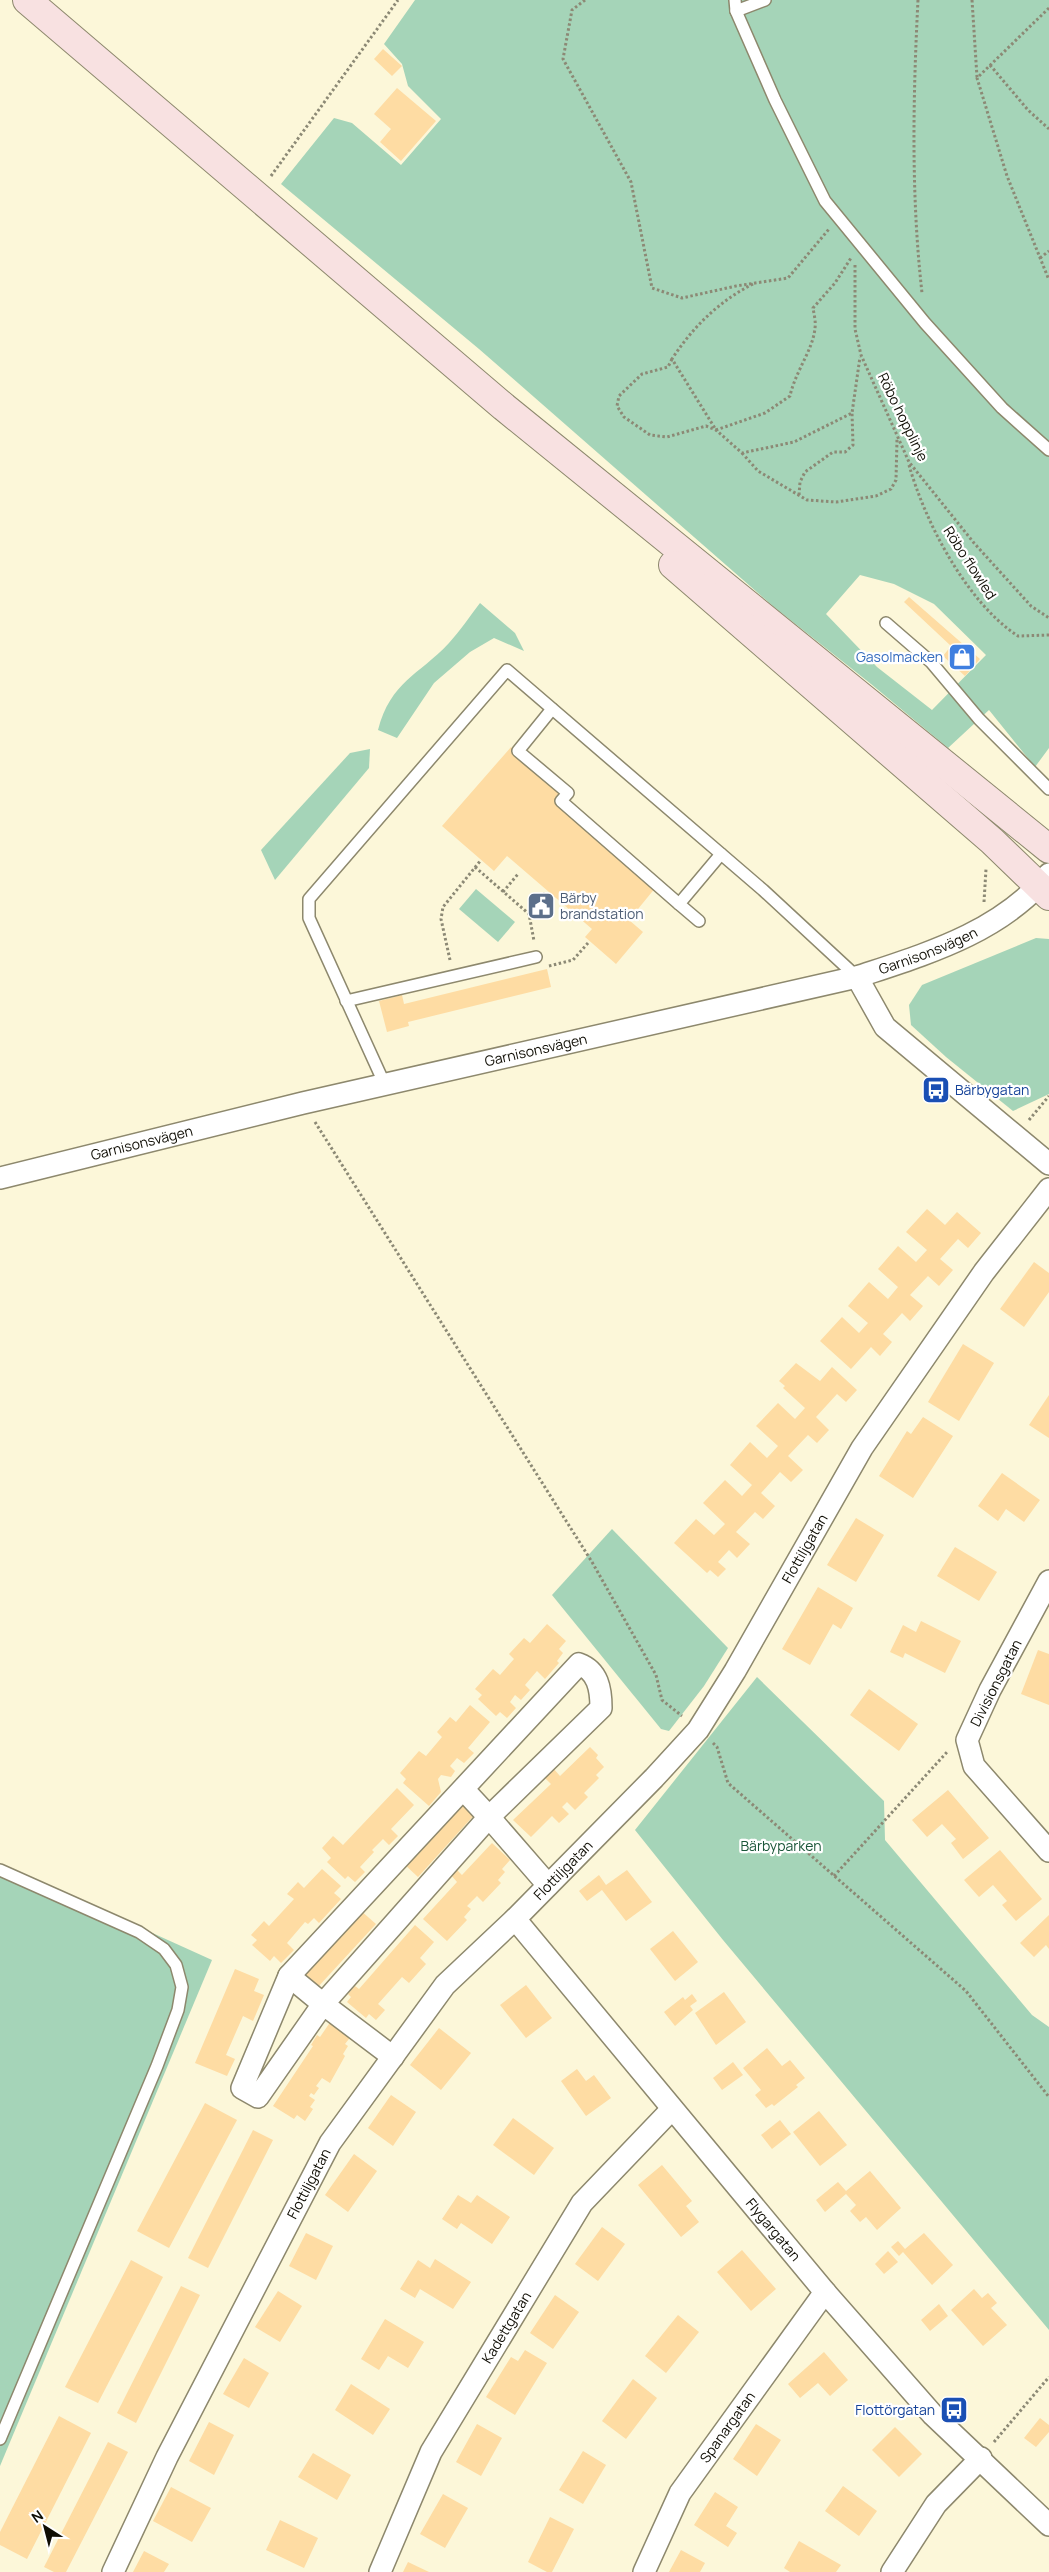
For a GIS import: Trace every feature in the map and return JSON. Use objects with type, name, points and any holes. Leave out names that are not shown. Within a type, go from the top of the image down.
[{"type":"main road","points":[[27,0],[504,407],[1049,849]]},
{"type":"main road","points":[[504,407],[698,589],[1045,886]]},
{"type":"street","name":"Garnisonsvägen","points":[[0,1178],[303,1103],[857,977],[934,952],[983,929],[1045,886]]},
{"type":"street","points":[[857,977],[885,1027],[1049,1164]]},
{"type":"street","name":"Flottiljgatan","points":[[113,2572],[167,2457],[330,2143],[445,1985],[515,1919],[654,1778],[698,1730],[735,1671],[862,1448],[984,1272],[1049,1189]]},
{"type":"street","name":"Divisionsgatan","points":[[1049,1582],[990,1690],[967,1740],[974,1766],[1049,1851]]},
{"type":"street","points":[[579,1664],[588,1667],[602,1688],[601,1708],[489,1817],[323,2004],[258,2097],[242,2088],[290,1976],[462,1789],[579,1664]]},
{"type":"street","points":[[462,1789],[548,1885]]},
{"type":"street","name":"Flygargatan","points":[[515,1919],[825,2292],[933,2415],[1049,2525]]},
{"type":"street","points":[[290,1976],[323,2004],[393,2057]]},
{"type":"street","name":"Kadettgatan","points":[[380,2572],[431,2452],[582,2203],[672,2109]]},
{"type":"street","name":"Spanargatan","points":[[644,2572],[680,2493],[825,2292]]},
{"type":"street","points":[[892,2572],[936,2504],[980,2458]]},
{"type":"lane","points":[[765,0],[736,6],[775,100],[825,201],[926,323],[1002,408],[1049,450]]},
{"type":"lane","points":[[886,622],[931,662],[979,719],[1049,789]]},
{"type":"lane","points":[[384,1085],[308,918],[310,899],[506,670],[720,854],[857,977]]},
{"type":"lane","points":[[552,709],[518,751],[568,793],[561,801],[699,921]]},
{"type":"lane","points":[[679,904],[720,854]]},
{"type":"lane","points":[[346,1001],[536,956]]},
{"type":"lane","points":[[0,1870],[139,1932],[164,1949],[176,1965],[182,1987],[178,2010],[157,2066],[0,2439]]},
{"type":"path","points":[[257,196],[398,0]]},
{"type":"path","points":[[584,0],[572,10],[563,59],[631,182],[652,288],[682,298],[788,278],[839,217]]},
{"type":"path","points":[[918,0],[912,129],[915,234],[926,323]]},
{"type":"path","points":[[972,0],[977,78],[1007,176],[1049,280]]},
{"type":"path","points":[[977,78],[1049,8]]},
{"type":"path","points":[[990,65],[1028,110],[1049,129]]},
{"type":"path","points":[[1040,258],[1049,251]]},
{"type":"path","name":"Röbo hopplinje","points":[[716,430],[765,413],[790,396],[794,378],[811,342],[815,327],[813,308],[835,283],[855,253],[856,329],[860,355],[909,462],[974,543],[1031,606],[1049,618]]},
{"type":"path","points":[[716,430],[706,426],[682,435],[667,437],[650,435],[624,417],[618,406],[619,396],[642,374],[668,367],[687,336],[709,315],[735,293],[756,283]]},
{"type":"path","points":[[799,495],[800,482],[805,472],[834,452],[845,452],[853,445],[852,413],[860,355]]},
{"type":"path","points":[[672,360],[716,430],[742,453],[758,471],[807,500],[836,502],[876,496],[892,489],[896,480],[897,436]]},
{"type":"path","points":[[742,453],[794,442],[852,413]]},
{"type":"path","name":"Röbo flowled","points":[[909,462],[925,514],[975,596],[1006,628],[1018,636],[1049,636]]},
{"type":"path","points":[[453,976],[441,918],[443,907],[481,860]]},
{"type":"path","points":[[475,867],[529,914],[536,956],[541,968],[574,960],[588,943]]},
{"type":"path","points":[[503,892],[518,874]]},
{"type":"path","points":[[529,914],[545,893]]},
{"type":"path","points":[[1016,1136],[1049,1096]]},
{"type":"path","points":[[303,1103],[592,1562],[656,1674],[662,1700],[717,1747],[728,1783],[966,1991],[1049,2098]]},
{"type":"path","points":[[834,1876],[953,1746],[967,1740]]},
{"type":"path","points":[[980,2458],[1049,2377]]},
{"type":"green space","points":[[415,0],[1049,0],[1049,748],[1035,767],[989,710],[948,748],[774,607],[479,349],[281,184],[334,118],[352,123],[401,165],[441,119],[408,86],[402,64],[384,44]],"holes":[[[860,575],[894,584],[934,604],[986,655],[932,710],[877,667],[826,614]]]},
{"type":"green space","points":[[480,603],[515,633],[524,651],[494,638],[470,652],[434,683],[397,738],[378,730],[390,700],[398,690],[449,643]]},
{"type":"green space","points":[[370,749],[369,768],[275,880],[261,850],[350,753]]},
{"type":"green space","points":[[476,889],[515,922],[498,942],[459,909]]},
{"type":"green space","points":[[1036,938],[1049,939],[1049,1094],[1013,1111],[946,1057],[911,1025],[909,1005],[922,985]]},
{"type":"green space","points":[[612,1529],[728,1648],[704,1686],[669,1731],[661,1729],[552,1595]]},
{"type":"green space","name":"Bärbyparken","points":[[757,1677],[884,1801],[885,1840],[1032,2015],[1049,2027],[1049,2330],[723,1940],[635,1830]]},
{"type":"green space","points":[[0,1864],[212,1960],[0,2466]]},
{"type":"building","points":[[383,49],[402,66],[392,76],[374,59]]},
{"type":"building","points":[[397,88],[436,121],[401,161],[380,142],[391,129],[374,114]]},
{"type":"building","points":[[909,597],[980,659],[965,676],[943,656],[951,646],[904,602]]},
{"type":"building","points":[[511,747],[563,792],[556,800],[656,887],[629,920],[643,932],[616,964],[585,937],[592,929],[507,856],[494,871],[442,826]]},
{"type":"building","points":[[547,969],[551,987],[408,1022],[409,1026],[387,1032],[379,1001],[402,995],[404,1004]]},
{"type":"building","points":[[927,1209],[945,1225],[957,1212],[981,1233],[968,1248],[958,1239],[940,1259],[953,1270],[939,1286],[928,1276],[910,1295],[923,1306],[910,1321],[902,1313],[883,1334],[892,1342],[880,1356],[871,1347],[851,1369],[820,1341],[842,1317],[859,1333],[868,1323],[848,1306],[869,1282],[888,1299],[898,1287],[878,1269],[898,1246],[916,1262],[927,1250],[906,1232]]},
{"type":"building","points":[[1034,1262],[1049,1273],[1049,1292],[1024,1327],[1000,1309]]},
{"type":"building","points":[[963,1344],[994,1363],[959,1421],[928,1402]]},
{"type":"building","points":[[796,1363],[820,1381],[832,1367],[857,1390],[846,1402],[837,1394],[816,1417],[829,1430],[817,1443],[808,1435],[788,1456],[803,1470],[791,1482],[780,1472],[761,1493],[775,1506],[763,1519],[755,1512],[736,1532],[750,1544],[737,1558],[729,1550],[718,1562],[726,1569],[718,1577],[710,1570],[707,1573],[674,1543],[696,1519],[714,1535],[725,1524],[703,1503],[725,1480],[742,1496],[752,1485],[730,1465],[750,1442],[767,1458],[778,1446],[756,1426],[778,1403],[795,1419],[805,1408],[783,1388],[785,1386],[779,1381]]},
{"type":"building","points":[[1049,1395],[1049,1438],[1029,1425]]},
{"type":"building","points":[[923,1417],[953,1436],[913,1498],[879,1476],[907,1431],[911,1434]]},
{"type":"building","points":[[1002,1473],[1040,1500],[1024,1522],[1006,1509],[998,1521],[978,1506]]},
{"type":"building","points":[[856,1518],[884,1535],[856,1582],[827,1565]]},
{"type":"building","points":[[955,1547],[997,1572],[979,1601],[937,1576]]},
{"type":"building","points":[[818,1587],[853,1608],[841,1629],[833,1624],[810,1665],[782,1649]]},
{"type":"building","points":[[921,1621],[961,1641],[945,1673],[905,1653],[903,1658],[890,1652],[903,1625],[916,1632]]},
{"type":"building","points":[[547,1624],[566,1641],[559,1649],[563,1653],[557,1661],[559,1663],[545,1679],[537,1671],[525,1685],[530,1690],[521,1700],[515,1695],[510,1702],[516,1708],[507,1718],[500,1712],[496,1716],[478,1699],[482,1695],[475,1689],[493,1669],[500,1675],[514,1659],[509,1654],[524,1638],[530,1643]]},
{"type":"building","points":[[1038,1650],[1049,1654],[1049,1705],[1021,1694]]},
{"type":"building","points":[[869,1689],[918,1724],[899,1751],[850,1715]]},
{"type":"building","points":[[470,1705],[490,1722],[468,1748],[474,1753],[464,1763],[457,1758],[450,1766],[455,1771],[451,1777],[441,1775],[438,1779],[441,1792],[429,1806],[403,1783],[406,1779],[400,1773],[419,1751],[426,1756],[442,1737],[437,1732],[450,1717],[456,1722]]},
{"type":"building","points":[[590,1747],[598,1755],[596,1758],[604,1767],[596,1775],[599,1778],[584,1793],[588,1797],[575,1810],[567,1802],[562,1807],[569,1814],[559,1823],[552,1816],[531,1837],[513,1820],[551,1784],[544,1777],[553,1768],[560,1776]]},
{"type":"building","points":[[397,1788],[414,1805],[391,1829],[398,1836],[389,1845],[383,1839],[372,1850],[374,1852],[360,1867],[365,1872],[355,1882],[348,1876],[345,1879],[327,1862],[331,1858],[322,1848],[333,1836],[343,1845]]},
{"type":"building","points":[[948,1790],[989,1838],[963,1859],[951,1843],[956,1839],[942,1824],[927,1837],[912,1820]]},
{"type":"building","points":[[461,1799],[476,1813],[418,1877],[403,1863]]},
{"type":"building","points":[[492,1843],[510,1860],[502,1869],[505,1872],[498,1880],[501,1883],[483,1902],[477,1896],[467,1906],[471,1909],[464,1917],[467,1920],[447,1941],[423,1919],[457,1882],[451,1875],[456,1869],[462,1875]]},
{"type":"building","points":[[1000,1850],[1042,1899],[1016,1921],[1002,1905],[1007,1901],[993,1885],[979,1897],[964,1880]]},
{"type":"building","points":[[322,1869],[341,1886],[334,1893],[341,1899],[319,1923],[314,1918],[308,1924],[305,1922],[287,1943],[294,1950],[281,1963],[274,1956],[270,1961],[252,1945],[257,1940],[251,1935],[264,1921],[269,1926],[294,1899],[287,1894],[298,1882],[304,1888]]},
{"type":"building","points":[[627,1870],[652,1902],[626,1921],[602,1890],[587,1901],[579,1891],[599,1875],[606,1885]]},
{"type":"building","points":[[360,1910],[376,1924],[317,1988],[301,1974]]},
{"type":"building","points":[[1049,1915],[1049,1949],[1046,1945],[1034,1957],[1020,1943]]},
{"type":"building","points":[[415,1925],[434,1942],[420,1958],[426,1964],[409,1983],[402,1977],[378,2004],[385,2010],[376,2020],[369,2014],[366,2018],[347,2002],[351,1997],[348,1994],[355,1986],[359,1989]]},
{"type":"building","points":[[673,1931],[698,1962],[675,1981],[650,1949]]},
{"type":"building","points":[[235,1969],[259,1979],[254,1991],[264,1995],[253,2021],[243,2016],[226,2055],[235,2059],[227,2076],[195,2063]]},
{"type":"building","points":[[526,1985],[552,2018],[526,2038],[500,2005]]},
{"type":"building","points":[[724,1992],[746,2022],[716,2045],[695,2013]]},
{"type":"building","points":[[692,1994],[697,2001],[690,2006],[693,2010],[675,2026],[664,2012],[683,1997],[685,2000]]},
{"type":"building","points":[[331,2021],[352,2035],[345,2044],[348,2046],[343,2054],[345,2056],[330,2083],[322,2078],[316,2086],[319,2088],[314,2095],[311,2093],[309,2096],[315,2100],[310,2107],[313,2109],[305,2121],[297,2115],[294,2119],[273,2106],[313,2046],[311,2045],[317,2035],[320,2037]]},
{"type":"building","points":[[439,2028],[471,2053],[441,2090],[410,2065]]},
{"type":"building","points":[[767,2048],[782,2066],[790,2060],[805,2078],[796,2085],[798,2087],[774,2106],[772,2104],[766,2108],[755,2095],[761,2090],[743,2068]]},
{"type":"building","points":[[733,2062],[743,2075],[722,2090],[713,2078]]},
{"type":"building","points":[[577,2069],[586,2081],[594,2075],[611,2098],[586,2116],[561,2081]]},
{"type":"building","points":[[391,2095],[416,2112],[393,2146],[368,2128]]},
{"type":"building","points":[[205,2103],[237,2120],[169,2248],[137,2231]]},
{"type":"building","points":[[819,2111],[847,2145],[820,2166],[793,2132]]},
{"type":"building","points":[[513,2118],[554,2148],[534,2175],[493,2145]]},
{"type":"building","points":[[780,2120],[791,2134],[772,2149],[761,2135]]},
{"type":"building","points":[[253,2130],[273,2140],[208,2268],[188,2258]]},
{"type":"building","points":[[354,2154],[377,2171],[348,2212],[325,2195]]},
{"type":"building","points":[[662,2165],[692,2201],[686,2206],[699,2222],[681,2237],[638,2185]]},
{"type":"building","points":[[870,2171],[901,2208],[877,2230],[866,2217],[860,2222],[850,2211],[856,2205],[846,2194],[825,2212],[816,2200],[838,2182],[846,2191]]},
{"type":"building","points":[[458,2195],[471,2203],[477,2195],[510,2217],[492,2244],[461,2223],[457,2229],[442,2219]]},
{"type":"building","points":[[602,2227],[625,2244],[598,2281],[575,2264]]},
{"type":"building","points":[[306,2233],[333,2246],[316,2280],[289,2266]]},
{"type":"building","points":[[924,2233],[953,2265],[932,2285],[903,2252],[899,2256],[891,2247],[898,2241],[905,2249]]},
{"type":"building","points":[[742,2250],[776,2289],[751,2311],[717,2272]]},
{"type":"building","points":[[888,2251],[898,2262],[884,2274],[875,2264]]},
{"type":"building","points":[[435,2259],[471,2282],[453,2309],[420,2289],[415,2298],[400,2289],[418,2260],[430,2268]]},
{"type":"building","points":[[131,2260],[163,2277],[98,2403],[65,2387]]},
{"type":"building","points":[[181,2286],[200,2295],[136,2423],[117,2413]]},
{"type":"building","points":[[974,2289],[982,2298],[988,2293],[997,2303],[991,2308],[1007,2325],[983,2346],[951,2310]]},
{"type":"building","points":[[278,2291],[302,2306],[280,2342],[255,2327]]},
{"type":"building","points":[[555,2295],[579,2312],[553,2349],[530,2333]]},
{"type":"building","points":[[939,2304],[948,2316],[930,2331],[921,2320]]},
{"type":"building","points":[[678,2315],[699,2332],[666,2373],[645,2356]]},
{"type":"building","points":[[385,2319],[424,2342],[408,2368],[388,2356],[379,2370],[361,2359]]},
{"type":"building","points":[[525,2350],[547,2363],[515,2415],[486,2397],[511,2357],[518,2361]]},
{"type":"building","points":[[824,2352],[848,2380],[830,2396],[818,2383],[800,2398],[788,2384]]},
{"type":"building","points":[[244,2358],[269,2373],[249,2408],[223,2394]]},
{"type":"building","points":[[633,2379],[657,2398],[626,2439],[602,2421]]},
{"type":"building","points":[[351,2384],[390,2409],[373,2435],[335,2410]]},
{"type":"building","points":[[59,2416],[91,2433],[27,2559],[0,2545],[0,2532]]},
{"type":"building","points":[[1040,2418],[1049,2425],[1049,2432],[1036,2447],[1024,2438]]},
{"type":"building","points":[[209,2422],[234,2435],[214,2475],[189,2461]]},
{"type":"building","points":[[477,2424],[502,2438],[481,2476],[456,2462]]},
{"type":"building","points":[[756,2424],[781,2440],[757,2476],[733,2459]]},
{"type":"building","points":[[895,2427],[922,2454],[899,2477],[872,2450]]},
{"type":"building","points":[[108,2442],[128,2452],[66,2572],[54,2572],[44,2567]]},
{"type":"building","points":[[583,2451],[606,2465],[583,2504],[559,2490]]},
{"type":"building","points":[[313,2453],[351,2475],[337,2500],[298,2477]]},
{"type":"building","points":[[843,2486],[877,2511],[859,2536],[825,2511]]},
{"type":"building","points":[[171,2487],[211,2508],[192,2542],[153,2521]]},
{"type":"building","points":[[715,2492],[738,2507],[726,2526],[737,2533],[728,2547],[694,2525]]},
{"type":"building","points":[[443,2494],[468,2508],[445,2548],[420,2534]]},
{"type":"building","points":[[550,2517],[574,2529],[552,2572],[547,2572],[528,2562]]},
{"type":"building","points":[[280,2520],[318,2538],[304,2568],[266,2550]]},
{"type":"building","points":[[799,2541],[841,2565],[836,2572],[790,2572],[784,2568]]},
{"type":"building","points":[[681,2550],[705,2563],[700,2572],[669,2572]]},
{"type":"building","points":[[144,2551],[169,2564],[164,2572],[133,2572]]},
{"type":"building","points":[[408,2562],[429,2572],[403,2572]]},
{"type":"place","name":"Gasolmacken","points":[[962,657]]},
{"type":"place","name":"Bärby brandstation","points":[[541,906]]},
{"type":"place","name":"Bärbygatan","points":[[936,1090]]},
{"type":"place","name":"Flottörgatan","points":[[954,2410]]}]
